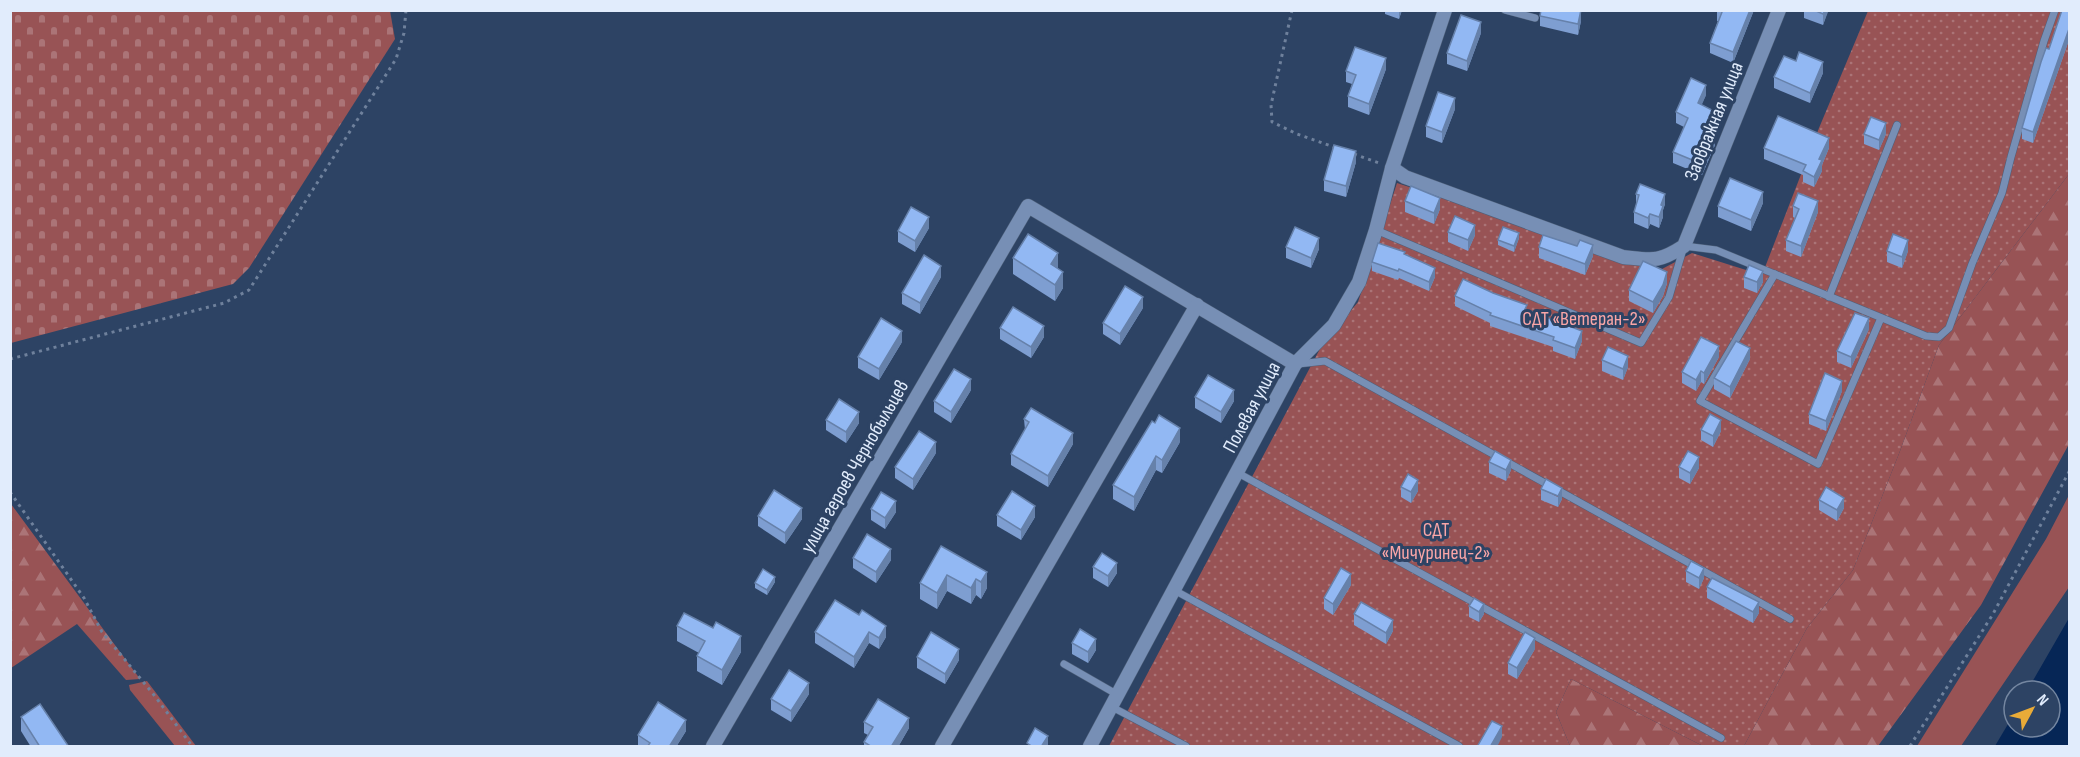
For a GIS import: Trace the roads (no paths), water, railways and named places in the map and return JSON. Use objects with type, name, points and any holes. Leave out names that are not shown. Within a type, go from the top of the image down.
[{"type":"street","name":"Полевая улица","points":[[1090,747],[1295,364],[1334,326],[1359,282],[1376,230],[1392,168],[1445,10]]},
{"type":"street","name":"Заовражная улица","points":[[1684,246],[1779,10]]},
{"type":"street","points":[[1392,168],[1405,177],[1623,257],[1651,260],[1666,258],[1684,246]]},
{"type":"street","name":"улица героев Чернобыльцев","points":[[713,747],[1028,206],[1197,305]]},
{"type":"street","points":[[942,747],[1197,305],[1295,364]]},
{"type":"lane","points":[[1505,10],[1536,18]]},
{"type":"lane","points":[[1376,230],[1641,343],[1669,297],[1684,246],[1716,250],[1926,336],[1939,337],[1949,328],[1972,264],[2002,193],[2055,10]]},
{"type":"lane","points":[[1829,297],[1897,125]]},
{"type":"lane","points":[[1775,274],[1700,401],[1818,464],[1881,318]]},
{"type":"lane","points":[[1295,364],[1325,361],[1790,619]]},
{"type":"lane","points":[[1238,473],[1721,738]]},
{"type":"lane","points":[[1174,590],[1459,747]]},
{"type":"lane","points":[[1064,664],[1115,701],[1186,747]]},
{"type":"water","points":[[2069,618],[2069,746],[1995,746],[2002,734],[2002,739],[2062,739],[2062,679],[2034,679]]},
{"type":"park label","name":"СДТ «Ветеран-2»","points":[[1584,318]]},
{"type":"park label","name":"СДТ «Мичуринец-2»","points":[[1436,540]]}]
